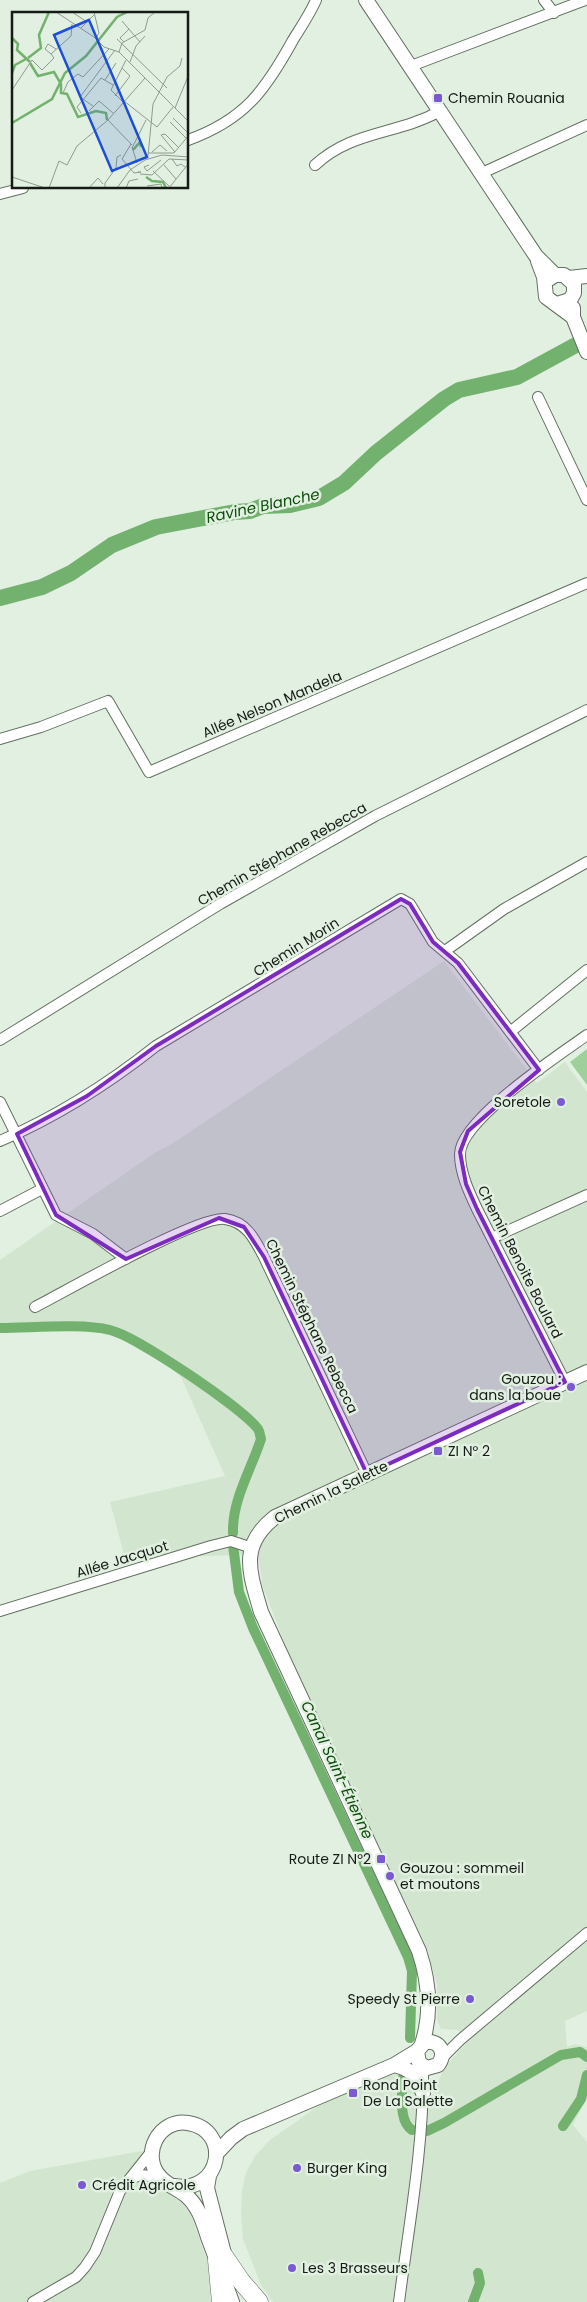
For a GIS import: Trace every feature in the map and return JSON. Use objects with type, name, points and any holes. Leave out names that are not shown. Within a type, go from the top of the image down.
[{"type":"highway","points":[[220,2258],[221,2302]]},
{"type":"highway","points":[[220,2258],[259,2302]]},
{"type":"street","points":[[189,140],[220,126],[247,107],[279,65],[316,0]]},
{"type":"street","points":[[366,0],[536,256],[555,275]]},
{"type":"street","points":[[544,0],[554,13]]},
{"type":"street","points":[[411,66],[585,0]]},
{"type":"street","points":[[315,165],[350,141],[405,127],[440,110]]},
{"type":"street","points":[[482,173],[587,125]]},
{"type":"street","points":[[0,194],[19,189]]},
{"type":"street","points":[[536,256],[545,286],[546,297],[574,317]]},
{"type":"street","points":[[545,286],[548,280],[555,275],[564,275],[574,284],[574,317],[587,352]]},
{"type":"street","points":[[569,278],[587,276]]},
{"type":"street","points":[[557,304],[566,303],[587,282]]},
{"type":"street","points":[[538,397],[587,500]]},
{"type":"street","name":"Allée Nelson Mandela","points":[[0,739],[40,727],[108,701],[149,772],[587,583]]},
{"type":"street","name":"Chemin Stéphane Rebecca","points":[[0,1040],[220,904],[375,816],[587,710]]},
{"type":"street","points":[[445,951],[518,900],[587,862]]},
{"type":"street","name":"Chemin Morin","points":[[0,1142],[87,1096],[122,1073],[156,1046],[398,900],[405,900],[410,904],[433,942],[458,963],[539,1070]]},
{"type":"street","points":[[510,1032],[587,970]]},
{"type":"street","points":[[539,1070],[587,1035]]},
{"type":"street","name":"Chemin Benoite Boulard","points":[[539,1070],[488,1111],[468,1131],[460,1152],[466,1184],[565,1382]]},
{"type":"street","points":[[0,1102],[56,1215],[93,1234],[126,1259]]},
{"type":"street","points":[[0,1211],[42,1189]]},
{"type":"street","points":[[492,1238],[587,1195]]},
{"type":"street","name":"Chemin Stéphane Rebecca","points":[[35,1307],[126,1259],[203,1223],[219,1218],[236,1222],[251,1233],[367,1474]]},
{"type":"street","name":"Chemin la Salette","points":[[429,2055],[428,1986],[419,1951],[261,1612],[250,1568],[252,1548],[261,1528],[275,1517],[587,1372]]},
{"type":"street","name":"Allée Jacquot","points":[[0,1611],[210,1546],[232,1541],[252,1548]]},
{"type":"street","points":[[216,2154],[231,2138],[243,2129],[394,2065],[429,2055],[460,2040],[587,1933]]},
{"type":"street","points":[[399,2302],[414,2195],[429,2055]]},
{"type":"street","points":[[394,2065],[411,2071],[416,2076],[424,2093]]},
{"type":"street","points":[[33,2302],[76,2277],[85,2267],[95,2252],[120,2191],[151,2152],[159,2133],[172,2125],[187,2122],[197,2125],[206,2131],[215,2145],[216,2154],[207,2188],[220,2258],[232,2302]]},
{"type":"street","points":[[206,2131],[243,2129]]},
{"type":"street","points":[[151,2152],[152,2161],[160,2177]]},
{"type":"street","points":[[129,2180],[140,2175],[160,2177],[185,2193],[197,2209],[240,2302]]},
{"type":"street","points":[[174,2186],[193,2186],[209,2176]]},
{"type":"highlighted area","points":[[401,899],[410,904],[433,942],[458,963],[539,1070],[468,1131],[460,1152],[466,1184],[477,1209],[565,1382],[367,1474],[264,1257],[244,1227],[219,1218],[126,1259],[56,1215],[17,1134],[87,1096],[156,1046]]},
{"type":"shaded area","points":[[444,961],[537,1083],[565,1062],[587,1092],[587,2011],[565,2021],[567,2047],[575,2044],[587,2047],[587,2097],[573,2125],[587,2142],[587,2302],[273,2302],[261,2285],[243,2239],[242,2190],[246,2173],[255,2156],[270,2140],[331,2097],[396,2072],[411,2076],[415,2095],[432,2096],[444,2068],[465,2044],[458,2030],[441,2029],[437,2020],[437,1985],[427,1948],[286,1647],[263,1587],[258,1557],[242,1555],[125,1558],[110,1502],[225,1476],[181,1377],[127,1331],[115,1326],[89,1323],[0,1326],[0,1260],[156,1152],[175,1142]]},
{"type":"shaded area","points":[[142,2151],[146,2167],[151,2174],[188,2206],[208,2263],[211,2302],[0,2302],[0,2183],[30,2171]]},
{"type":"green space","points":[[587,1049],[587,1085],[570,1062]]},
{"type":"waterway","name":"Ravine Blanche","points":[[0,598],[42,587],[71,573],[112,545],[156,527],[235,512],[250,511],[263,506],[290,505],[319,498],[344,483],[376,453],[444,399],[459,390],[517,377],[587,339]]},
{"type":"waterway","name":"Canal Saint-Étienne","points":[[0,1328],[71,1326],[110,1330],[123,1335],[164,1358],[211,1390],[248,1419],[258,1429],[261,1439],[239,1497],[233,1533]]},
{"type":"waterway","name":"Canal Saint-Étienne","points":[[233,1545],[239,1592],[253,1628],[408,1957],[412,1971],[410,2038]]},
{"type":"waterway","name":"Canal Saint-Étienne","points":[[427,2131],[561,2055],[580,2052],[587,2057]]},
{"type":"waterway","name":"Canal Saint-Étienne","points":[[563,2126],[581,2099],[587,2075]]},
{"type":"waterway","name":"Canal Saint-Étienne","points":[[402,2079],[403,2114],[408,2126],[412,2130]]},
{"type":"waterway","name":"Canal Saint-Étienne","points":[[473,2302],[480,2283],[478,2273]]},
{"type":"place","name":"Chemin Rouania","points":[[438,98]]},
{"type":"place","name":"Soretole","points":[[561,1102]]},
{"type":"place","name":"Gouzou : dans la boue","points":[[571,1387]]},
{"type":"place","name":"ZI N° 2","points":[[438,1451]]},
{"type":"place","name":"Route ZI N°2","points":[[381,1859]]},
{"type":"place","name":"Gouzou : sommeil et moutons","points":[[390,1876]]},
{"type":"place","name":"Speedy St Pierre","points":[[470,1999]]},
{"type":"place","name":"Rond Point De La Salette","points":[[353,2093]]},
{"type":"place","name":"Burger King","points":[[297,2168]]},
{"type":"place","name":"Crédit Agricole","points":[[82,2185]]},
{"type":"place","name":"Les 3 Brasseurs","points":[[292,2268]]}]
